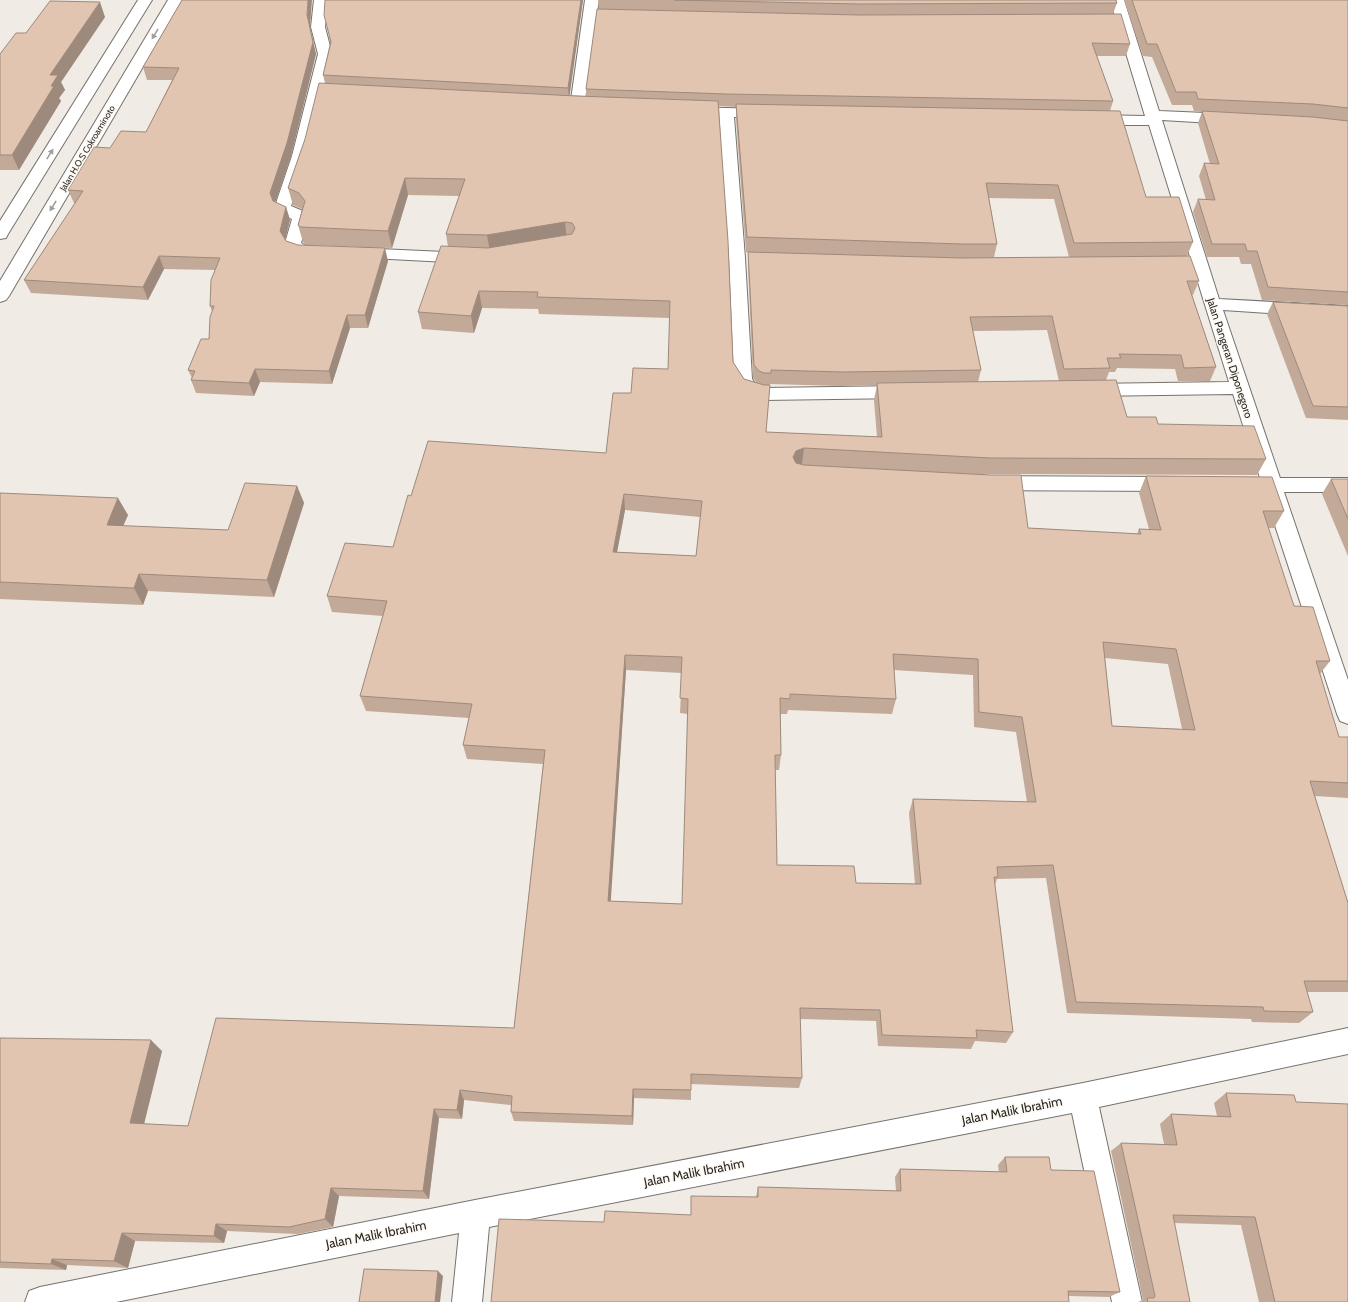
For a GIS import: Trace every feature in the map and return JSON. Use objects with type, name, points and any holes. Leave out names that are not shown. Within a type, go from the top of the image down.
[{"type":"street","points":[[0,234],[145,0]]},
{"type":"street","name":"Jalan H.O.S Cokroaminoto","points":[[0,296],[175,0]]},
{"type":"street","points":[[321,0],[318,27],[325,54],[324,94],[300,156],[283,206],[283,209],[297,214],[300,219],[293,243],[296,248],[302,251],[482,258]]},
{"type":"street","points":[[577,107],[592,0]]},
{"type":"street","name":"Jalan Pangeran Diponegoro","points":[[1117,0],[1116,21],[1153,118],[1192,263],[1212,304],[1348,714]]},
{"type":"street","points":[[590,16],[637,17]]},
{"type":"street","points":[[561,106],[593,108]]},
{"type":"street","points":[[671,110],[781,114]]},
{"type":"street","points":[[726,112],[745,258],[743,379],[750,390],[762,394],[922,392]]},
{"type":"street","points":[[1082,119],[1153,118],[1245,120]]},
{"type":"street","points":[[1212,304],[1348,312]]},
{"type":"street","points":[[1073,390],[1240,388]]},
{"type":"street","points":[[969,482],[1193,484]]},
{"type":"street","points":[[1241,484],[1348,485]]},
{"type":"street","name":"Jalan Malik Ibrahim","points":[[40,1302],[1083,1096],[1348,1040]]},
{"type":"street","points":[[1083,1096],[1127,1302]]},
{"type":"street","points":[[467,1302],[475,1215]]},
{"type":"building","points":[[182,0],[308,0],[307,15],[313,42],[287,143],[270,193],[273,201],[286,207],[280,231],[286,241],[298,245],[385,248],[365,315],[347,315],[329,371],[255,369],[249,383],[191,380],[195,371],[188,370],[201,339],[209,339],[210,317],[214,306],[210,306],[211,280],[220,258],[159,256],[143,287],[24,280],[83,191],[68,190],[94,147],[110,148],[121,131],[146,132],[179,68],[143,67]]},
{"type":"building","points":[[325,0],[581,0],[568,88],[323,75],[331,42],[324,15]]},
{"type":"building","points":[[674,0],[1116,0],[1117,3],[859,4]]},
{"type":"building","points":[[1132,0],[1348,0],[1348,108],[1313,104],[1198,99],[1196,92],[1176,92],[1157,44],[1147,44]]},
{"type":"building","points":[[50,1],[100,2],[50,75],[58,75],[51,86],[54,86],[12,155],[0,155],[0,54],[16,33],[26,33]]},
{"type":"building","points":[[597,9],[859,15],[1121,14],[1130,44],[1092,43],[1113,101],[726,94],[586,89]]},
{"type":"building","points":[[319,83],[576,96],[718,101],[728,241],[733,362],[744,379],[764,385],[770,385],[766,432],[882,437],[877,383],[1116,380],[1127,417],[1156,417],[1158,424],[1254,426],[1266,459],[990,458],[804,448],[796,451],[793,457],[796,463],[804,465],[990,475],[1021,475],[1028,528],[1141,534],[1139,529],[1161,530],[1146,476],[1272,477],[1284,511],[1263,511],[1294,606],[1313,607],[1330,661],[1316,661],[1339,737],[1348,737],[1348,783],[1310,781],[1348,903],[1348,981],[1304,981],[1313,1012],[1264,1011],[1263,1007],[1076,1002],[1053,865],[997,867],[998,877],[994,877],[1013,1032],[976,1030],[977,1038],[882,1035],[880,1010],[800,1008],[802,1078],[691,1074],[691,1090],[633,1089],[632,1116],[511,1112],[512,1096],[460,1090],[457,1110],[434,1109],[423,1191],[331,1188],[325,1219],[289,1227],[216,1224],[214,1236],[122,1233],[114,1261],[52,1259],[51,1264],[0,1262],[0,1038],[151,1040],[130,1123],[188,1126],[216,1018],[514,1028],[545,750],[463,745],[472,704],[360,696],[387,601],[327,596],[345,543],[393,547],[408,495],[411,496],[428,441],[606,453],[613,393],[631,393],[633,368],[668,369],[670,301],[537,297],[538,292],[479,291],[471,316],[418,312],[441,246],[488,248],[572,234],[575,228],[572,223],[565,222],[487,235],[446,234],[465,179],[405,178],[388,231],[301,227],[298,225],[305,201],[299,193],[288,188],[305,139]],"holes":[[[624,494],[702,501],[696,556],[613,552]],[[1103,642],[1176,649],[1195,730],[1112,726]],[[893,654],[978,659],[979,712],[1022,717],[1036,802],[913,799],[921,884],[856,883],[854,866],[777,865],[775,755],[781,755],[780,698],[790,699],[790,694],[896,699]],[[625,655],[682,657],[680,698],[688,699],[682,904],[608,901]]]},
{"type":"building","points":[[736,104],[1120,111],[1146,197],[1179,197],[1193,242],[1074,243],[1058,185],[986,183],[997,244],[747,237]]},
{"type":"building","points":[[1202,111],[1313,117],[1348,121],[1348,292],[1268,287],[1257,251],[1247,251],[1245,244],[1212,244],[1198,199],[1215,200],[1204,163],[1219,164]]},
{"type":"building","points":[[748,252],[962,258],[1190,256],[1199,281],[1187,281],[1216,367],[1184,368],[1181,355],[1119,354],[1121,358],[1107,358],[1110,368],[1064,369],[1052,316],[970,317],[981,370],[843,372],[771,370],[771,373],[764,373],[759,371],[754,365]]},
{"type":"building","points":[[1273,302],[1348,306],[1348,407],[1313,406]]},
{"type":"building","points":[[1331,479],[1348,479],[1348,519]]},
{"type":"building","points":[[245,483],[297,486],[267,580],[139,574],[134,588],[0,582],[0,493],[118,498],[107,525],[228,530]]},
{"type":"building","points":[[1226,1093],[1294,1095],[1296,1102],[1348,1104],[1348,1302],[1275,1302],[1255,1217],[1173,1215],[1190,1302],[1148,1302],[1147,1298],[1154,1298],[1155,1296],[1121,1143],[1177,1145],[1171,1114],[1231,1117]]},
{"type":"building","points":[[1005,1157],[1049,1157],[1051,1170],[1094,1171],[1120,1292],[1068,1291],[1069,1302],[491,1302],[499,1219],[604,1222],[605,1211],[691,1215],[691,1196],[758,1197],[758,1187],[901,1191],[900,1169],[1007,1172]]},
{"type":"building","points":[[364,1269],[438,1271],[435,1302],[359,1302]]}]
